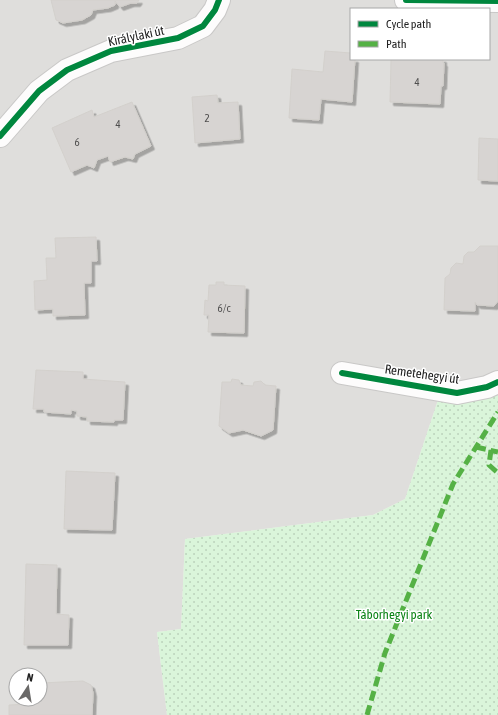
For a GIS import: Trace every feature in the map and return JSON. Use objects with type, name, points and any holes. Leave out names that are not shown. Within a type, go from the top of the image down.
[{"type":"street","name":"Királylaki út","points":[[0,136],[39,91],[67,70],[111,51],[178,38],[203,26],[215,10],[219,0]]},
{"type":"street","points":[[406,0],[498,1]]},
{"type":"street","name":"Remetehegyi út","points":[[342,373],[457,393],[487,387],[498,382]]},
{"type":"shaded area","points":[[0,0],[498,0],[498,391],[438,400],[405,499],[373,515],[185,539],[181,629],[157,632],[167,715],[0,715]]},
{"type":"green space","name":"Táborhegyi park","points":[[498,391],[498,715],[167,715],[157,632],[181,629],[185,539],[373,515],[405,499],[438,400]]},
{"type":"building","points":[[51,0],[139,0],[137,3],[131,3],[120,7],[115,1],[115,5],[108,8],[93,10],[91,15],[82,20],[63,23],[56,20]]},
{"type":"building","points":[[325,51],[350,53],[350,60],[355,60],[352,102],[321,99],[319,120],[289,118],[292,69],[323,72]]},
{"type":"building","points":[[391,60],[443,60],[443,86],[441,86],[440,104],[390,102]]},
{"type":"building","points":[[217,95],[218,103],[238,102],[240,139],[195,143],[192,97]]},
{"type":"building","points":[[132,102],[151,146],[135,154],[133,159],[125,157],[110,162],[108,156],[97,160],[94,168],[87,165],[71,172],[52,128],[92,110],[94,117]]},
{"type":"building","points":[[479,138],[498,139],[498,181],[478,180]]},
{"type":"building","points":[[96,237],[97,261],[91,261],[91,283],[84,283],[85,315],[53,316],[53,309],[35,310],[34,281],[47,280],[46,258],[56,258],[55,238]]},
{"type":"building","points":[[480,246],[498,246],[498,301],[494,306],[477,305],[475,302],[475,311],[444,310],[445,278],[450,274],[451,268],[456,263],[463,264],[464,256],[468,252],[474,252]]},
{"type":"building","points":[[216,282],[224,282],[224,285],[245,286],[244,333],[208,332],[209,315],[204,315],[205,300],[208,301],[209,285],[216,285]]},
{"type":"building","points":[[36,370],[83,372],[83,379],[125,382],[123,420],[114,420],[114,422],[87,421],[87,417],[77,416],[77,411],[71,410],[71,414],[44,412],[44,409],[33,409]]},
{"type":"building","points":[[232,379],[239,380],[241,385],[253,386],[254,382],[261,381],[265,385],[276,386],[273,430],[261,436],[243,430],[229,433],[219,426],[222,382],[231,382]]},
{"type":"building","points":[[66,471],[115,473],[112,530],[64,529]]},
{"type":"building","points":[[26,564],[57,565],[56,614],[69,615],[68,645],[24,645]]},
{"type":"building","points":[[83,681],[91,685],[93,693],[92,715],[9,715],[9,707],[48,707],[48,683]]},
{"type":"marked path","points":[[367,715],[385,653],[453,484],[498,412]]},
{"type":"marked path","points":[[476,447],[498,452]]},
{"type":"marked path","points":[[491,450],[489,465],[498,473]]},
{"type":"cycle path","points":[[0,136],[39,91],[67,70],[111,51],[178,38],[203,26],[215,10],[219,0]]},
{"type":"cycle path","points":[[406,0],[498,1]]},
{"type":"cycle path","points":[[342,373],[457,393],[487,387],[498,382]]}]
